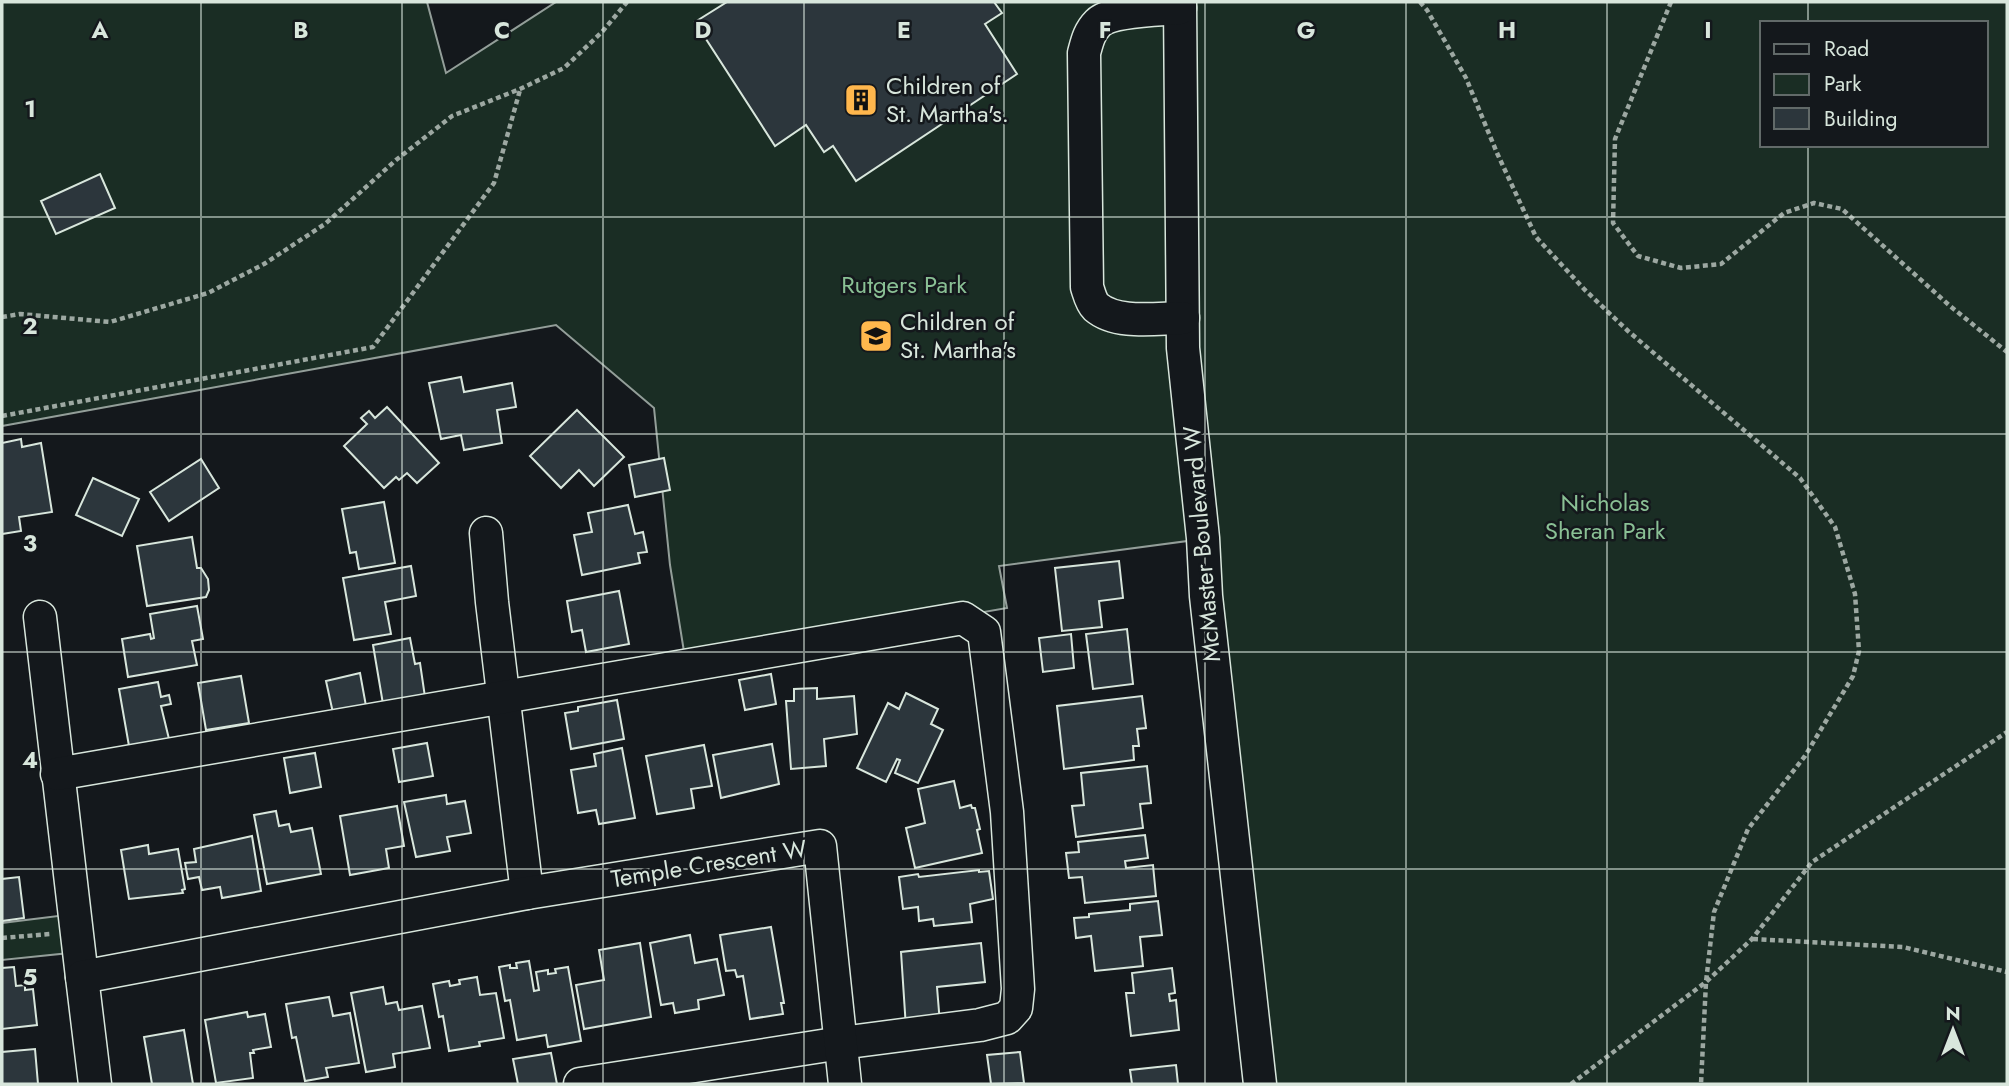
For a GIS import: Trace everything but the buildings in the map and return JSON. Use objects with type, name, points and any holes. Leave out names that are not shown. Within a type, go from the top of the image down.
[{"type":"street","name":"McMaster Boulevard W","points":[[1180,5],[1183,348],[1203,538],[1206,596],[1260,1084]]},
{"type":"street","points":[[1180,5],[1120,14],[1100,20],[1090,33],[1084,54],[1087,287],[1094,305],[1108,314],[1123,318],[1183,318]]},
{"type":"street","points":[[486,533],[527,893]]},
{"type":"street","points":[[40,617],[95,1084]]},
{"type":"street","points":[[57,774],[963,618],[984,632],[1007,812],[1018,989],[1016,1007],[1007,1018],[980,1025],[841,1043],[580,1084]]},
{"type":"street","name":"Temple Crescent W","points":[[82,977],[527,893],[820,846],[845,1084]]},
{"type":"path","points":[[2,317],[20,314],[110,322],[208,293],[264,264],[325,224],[396,160],[452,116],[564,68],[602,32],[627,2]]},
{"type":"path","points":[[1420,2],[1466,78],[1536,237],[1628,331],[1800,478],[1835,527],[1856,594],[1859,651],[1853,676],[1805,756],[1748,829],[1714,912],[1706,982],[1701,1084]]},
{"type":"path","points":[[1671,2],[1615,139],[1613,223],[1638,256],[1681,268],[1721,264],[1783,214],[1814,203],[1842,209],[1950,306],[2007,352]]},
{"type":"path","points":[[2,416],[373,347],[494,183],[520,89]]},
{"type":"path","points":[[1571,1084],[1706,982],[1752,939],[1812,862],[2007,732]]},
{"type":"path","points":[[2,939],[76,932]]},
{"type":"path","points":[[1752,939],[1903,947],[2007,972]]},
{"type":"green space","points":[[2,2],[427,2],[446,73],[556,2],[2007,2],[2007,1084],[1260,1084],[1203,539],[999,566],[1007,608],[686,664],[670,565],[654,408],[556,325],[2,426]]},
{"type":"green space","points":[[74,914],[79,952],[2,960],[2,923]]},
{"type":"place","name":"Children of St. Martha's.","points":[[861,100]]},
{"type":"place","name":"Children of St. Martha's","points":[[876,336]]},
{"type":"park label","name":"Rutgers Park","points":[[904,285]]},
{"type":"park label","name":"Nicholas Sheran Park","points":[[1605,517]]}]
